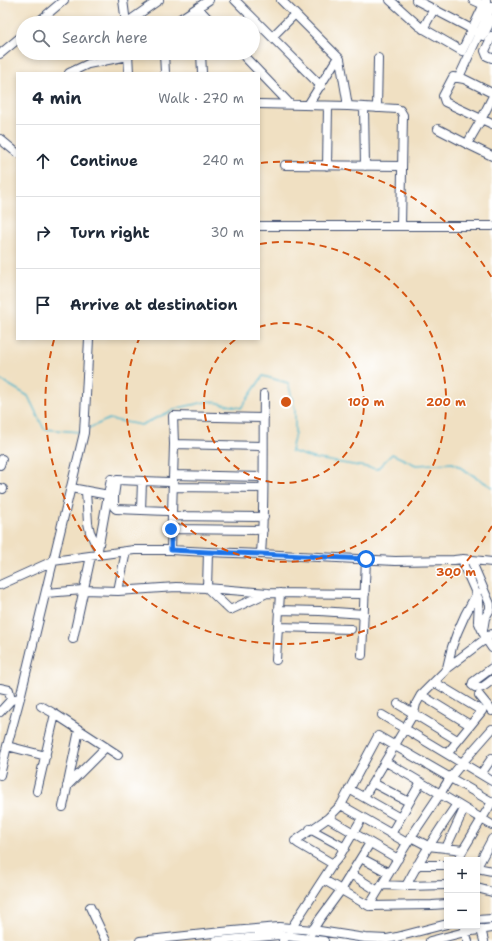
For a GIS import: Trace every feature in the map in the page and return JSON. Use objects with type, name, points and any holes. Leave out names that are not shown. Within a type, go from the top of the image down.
[{"type":"street","points":[[45,16],[64,0]]},
{"type":"street","points":[[123,0],[125,16]]},
{"type":"street","points":[[136,16],[159,0]]},
{"type":"street","points":[[185,16],[209,0]]},
{"type":"street","points":[[235,0],[251,16]]},
{"type":"street","points":[[281,0],[340,59],[348,106]]},
{"type":"street","points":[[390,0],[423,29],[462,51]]},
{"type":"street","points":[[416,0],[482,34]]},
{"type":"street","points":[[473,0],[489,5],[482,34],[460,76],[443,96],[445,102],[492,124]]},
{"type":"street","points":[[198,8],[199,16]]},
{"type":"street","points":[[198,8],[205,16]]},
{"type":"street","points":[[423,29],[434,9]]},
{"type":"street","points":[[272,37],[295,14]]},
{"type":"street","points":[[460,76],[474,44],[492,19]]},
{"type":"street","points":[[260,25],[321,86]]},
{"type":"street","points":[[462,51],[482,34]]},
{"type":"street","points":[[482,34],[485,51],[488,56],[492,58]]},
{"type":"street","points":[[0,54],[16,41]]},
{"type":"street","points":[[462,51],[474,44]]},
{"type":"street","points":[[308,105],[338,57]]},
{"type":"street","points":[[377,108],[378,58]]},
{"type":"street","points":[[82,70],[88,64],[105,60]]},
{"type":"street","points":[[129,72],[130,60]]},
{"type":"street","points":[[164,60],[165,72]]},
{"type":"street","points":[[201,60],[202,72]]},
{"type":"street","points":[[248,60],[259,72]]},
{"type":"street","points":[[260,73],[290,104]]},
{"type":"street","points":[[460,76],[492,93]]},
{"type":"street","points":[[467,144],[492,98]]},
{"type":"street","points":[[260,104],[348,106],[397,109],[402,112],[401,226]]},
{"type":"street","points":[[328,106],[328,166]]},
{"type":"street","points":[[364,107],[365,166]]},
{"type":"street","points":[[438,129],[492,156]]},
{"type":"street","points":[[0,139],[16,153]]},
{"type":"street","points":[[286,165],[402,166]]},
{"type":"street","points":[[260,226],[492,226]]},
{"type":"street","points":[[0,775],[6,746],[20,698],[46,593],[84,430],[89,340]]},
{"type":"street","points":[[261,554],[264,517],[264,394]]},
{"type":"street","points":[[171,550],[169,514],[173,475],[173,416],[264,418]]},
{"type":"street","points":[[174,444],[263,446]]},
{"type":"street","points":[[173,475],[263,477]]},
{"type":"street","points":[[219,476],[219,488]]},
{"type":"street","points":[[111,478],[111,496],[116,509],[218,517],[264,517]]},
{"type":"street","points":[[73,639],[83,590],[117,480],[219,488],[263,488]]},
{"type":"street","points":[[141,510],[142,481]]},
{"type":"street","points":[[71,488],[111,496]]},
{"type":"street","points":[[86,491],[88,523],[95,553]]},
{"type":"street","points":[[218,517],[218,530]]},
{"type":"street","points":[[171,529],[263,530]]},
{"type":"street","points":[[0,585],[53,561],[95,553],[134,550],[171,550],[395,561],[454,560],[492,566]]},
{"type":"street","points":[[118,591],[126,551]]},
{"type":"street","points":[[208,552],[207,588],[230,610],[268,593]]},
{"type":"street","points":[[362,655],[366,559]]},
{"type":"street","points":[[468,563],[492,562]]},
{"type":"street","points":[[468,563],[479,603],[478,621],[483,630],[489,636],[492,648]]},
{"type":"street","points":[[468,563],[489,601],[490,606],[485,618],[483,630]]},
{"type":"street","points":[[46,593],[83,590],[118,591],[176,587],[268,593],[365,594]]},
{"type":"street","points":[[276,660],[280,593]]},
{"type":"street","points":[[477,593],[480,597],[489,601]]},
{"type":"street","points":[[447,668],[457,633],[465,614],[477,593]]},
{"type":"street","points":[[278,610],[364,614]]},
{"type":"street","points":[[278,627],[351,629]]},
{"type":"street","points":[[364,797],[414,714],[416,704],[421,695],[447,668],[489,636]]},
{"type":"street","points":[[492,668],[473,682],[472,685],[476,688],[480,688],[492,680]]},
{"type":"street","points":[[434,682],[482,711],[447,754]]},
{"type":"street","points":[[0,688],[9,690],[20,698]]},
{"type":"street","points":[[9,690],[11,700]]},
{"type":"street","points":[[421,695],[470,725]]},
{"type":"street","points":[[480,695],[492,711]]},
{"type":"street","points":[[0,712],[11,700],[20,698]]},
{"type":"street","points":[[398,704],[457,740]]},
{"type":"street","points":[[41,706],[118,755]]},
{"type":"street","points":[[37,791],[55,714]]},
{"type":"street","points":[[382,715],[492,781]]},
{"type":"street","points":[[369,906],[409,840],[450,778],[492,729]]},
{"type":"street","points":[[63,807],[79,730]]},
{"type":"street","points":[[333,864],[296,841],[328,818],[341,805],[378,736],[492,802],[460,857]]},
{"type":"street","points":[[6,746],[46,756]]},
{"type":"street","points":[[67,786],[106,747]]},
{"type":"street","points":[[481,774],[492,758]]},
{"type":"street","points":[[386,762],[492,825]]},
{"type":"street","points":[[391,834],[421,782]]},
{"type":"street","points":[[373,783],[409,802]]},
{"type":"street","points":[[349,789],[400,818]]},
{"type":"street","points":[[406,886],[428,846],[457,804]]},
{"type":"street","points":[[341,805],[391,834],[428,846],[463,850]]},
{"type":"street","points":[[446,848],[464,809]]},
{"type":"street","points":[[328,818],[398,859]]},
{"type":"street","points":[[285,938],[333,864],[340,857],[362,818]]},
{"type":"street","points":[[310,830],[345,848]]},
{"type":"street","points":[[480,861],[492,839]]},
{"type":"street","points":[[307,940],[317,931],[370,843]]},
{"type":"street","points":[[361,858],[389,873]]},
{"type":"street","points":[[417,865],[444,865]]},
{"type":"street","points":[[480,868],[492,871]]},
{"type":"street","points":[[351,874],[380,888],[444,885]]},
{"type":"street","points":[[324,880],[369,906],[444,904]]},
{"type":"street","points":[[480,889],[492,892]]},
{"type":"street","points":[[90,907],[106,941]]},
{"type":"street","points":[[480,920],[492,919]]},
{"type":"street","points":[[216,941],[278,927],[365,938],[388,939],[444,925]]},
{"type":"street","points":[[484,941],[480,929],[492,928]]},
{"type":"street","points":[[446,929],[447,939]]},
{"type":"street","points":[[430,941],[447,939],[465,929],[468,941]]},
{"type":"street","points":[[140,941],[251,933],[321,941]]},
{"type":"waterway","points":[[87,429],[109,419],[141,425],[178,408],[210,401],[241,408],[263,376],[288,383],[295,409],[295,433],[291,451],[312,458],[377,469],[392,454],[416,465],[453,463],[492,487]]},
{"type":"waterway","points":[[0,381],[1,380],[28,396],[44,429],[80,432]]},
{"type":"route","points":[[171,529],[171,550],[366,559]]}]
